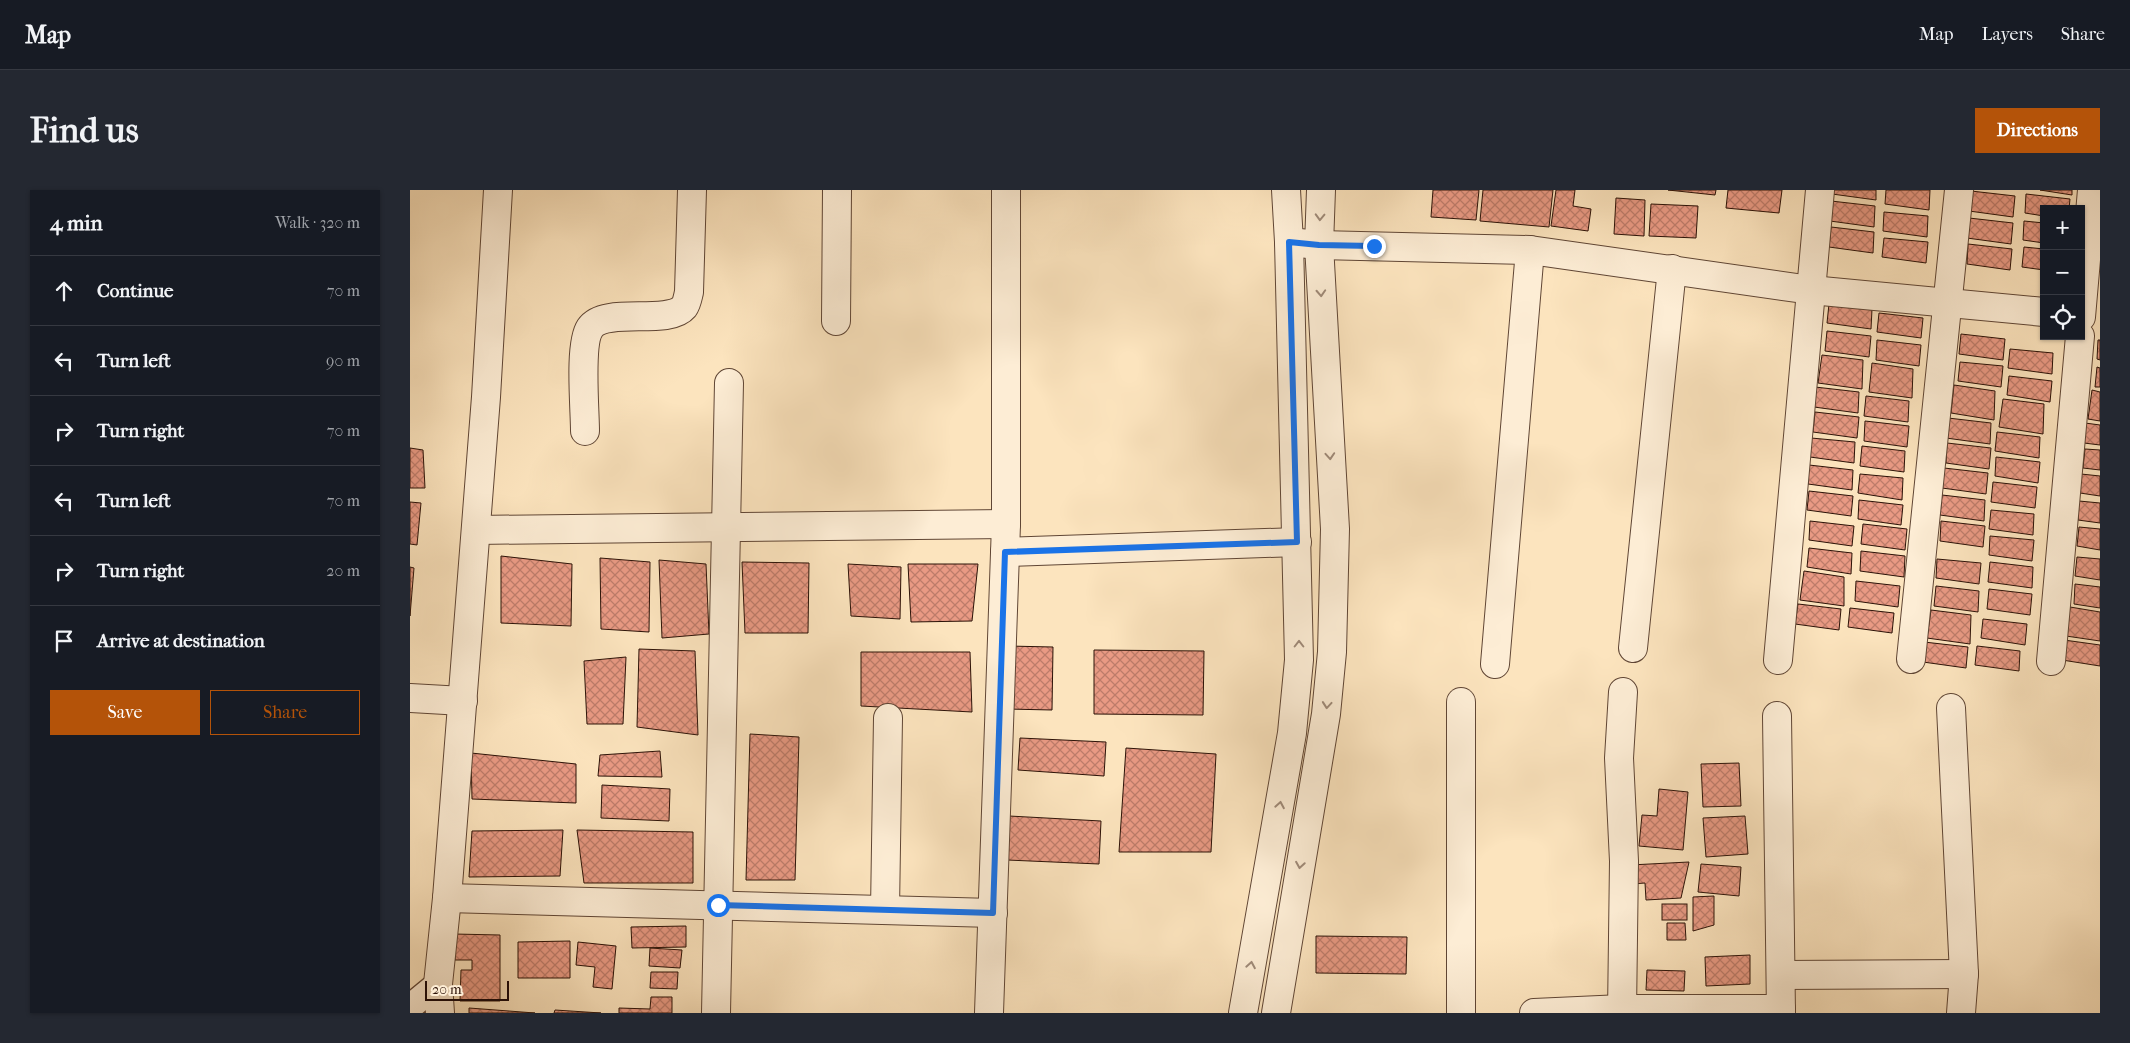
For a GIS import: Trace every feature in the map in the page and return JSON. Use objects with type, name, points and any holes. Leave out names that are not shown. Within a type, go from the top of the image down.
[{"type":"street","points":[[440,1013],[438,984],[447,898],[476,530],[498,190]]},
{"type":"street","points":[[585,431],[584,343],[590,328],[600,319],[674,314],[684,306],[689,292],[692,190]]},
{"type":"street","points":[[836,321],[837,190]]},
{"type":"street","points":[[989,1013],[1006,524],[1006,190]]},
{"type":"street","points":[[1243,1013],[1292,733],[1299,660],[1289,242],[1286,190]]},
{"type":"street","points":[[1276,1013],[1326,714],[1332,652],[1335,529],[1327,414],[1319,245],[1321,190]]},
{"type":"street","points":[[1778,660],[1820,190]]},
{"type":"street","points":[[1912,659],[1946,302],[1959,190]]},
{"type":"street","points":[[2083,295],[2092,190]]},
{"type":"street","points":[[1289,242],[1319,245],[1530,250],[1811,290],[2040,312]]},
{"type":"street","points":[[1495,664],[1530,250]]},
{"type":"street","points":[[1633,648],[1672,269]]},
{"type":"street","points":[[2085,316],[2100,317]]},
{"type":"street","points":[[2051,661],[2080,340]]},
{"type":"street","points":[[716,1013],[729,383]]},
{"type":"street","points":[[476,530],[1006,524]]},
{"type":"street","points":[[1005,552],[1297,542]]},
{"type":"street","points":[[1622,1011],[1624,861],[1619,758],[1623,692]]},
{"type":"street","points":[[410,698],[463,700]]},
{"type":"street","points":[[1460,702],[1462,1013]]},
{"type":"street","points":[[1951,708],[1964,974],[1961,1013]]},
{"type":"street","points":[[1534,1013],[1781,1011],[1777,716]]},
{"type":"street","points":[[885,910],[888,718]]},
{"type":"street","points":[[447,898],[993,913]]},
{"type":"street","points":[[1781,975],[1964,974]]},
{"type":"street","points":[[410,1007],[438,984]]},
{"type":"building","points":[[1433,190],[1479,190],[1476,220],[1431,217]]},
{"type":"building","points":[[1483,190],[1553,190],[1549,227],[1480,221]]},
{"type":"building","points":[[1556,190],[1575,190],[1573,206],[1591,209],[1588,231],[1551,226]]},
{"type":"building","points":[[1668,190],[1716,190],[1715,195]]},
{"type":"building","points":[[1728,190],[1782,190],[1779,213],[1726,208]]},
{"type":"building","points":[[1832,190],[1876,190],[1876,200],[1832,194]]},
{"type":"building","points":[[1886,190],[1930,190],[1929,210],[1885,204]]},
{"type":"building","points":[[2040,190],[2072,190],[2072,195]]},
{"type":"building","points":[[1971,191],[2015,196],[2013,217],[1969,211]]},
{"type":"building","points":[[2026,194],[2070,199],[2069,205],[2040,205],[2040,215],[2025,213]]},
{"type":"building","points":[[1616,198],[1645,200],[1644,236],[1614,234]]},
{"type":"building","points":[[1831,201],[1875,206],[1874,227],[1830,221]]},
{"type":"building","points":[[1651,204],[1698,206],[1696,238],[1649,236]]},
{"type":"building","points":[[1884,212],[1928,216],[1927,237],[1883,231]]},
{"type":"building","points":[[1969,218],[2013,223],[2011,244],[1967,238]]},
{"type":"building","points":[[2024,221],[2040,223],[2040,242],[2023,240]]},
{"type":"building","points":[[1831,227],[1874,232],[1873,253],[1829,247]]},
{"type":"building","points":[[1884,238],[1928,242],[1926,263],[1882,257]]},
{"type":"building","points":[[1968,244],[2012,249],[2010,270],[1967,264]]},
{"type":"building","points":[[2024,247],[2040,249],[2040,269],[2022,267]]},
{"type":"building","points":[[1829,304],[1872,309],[1871,329],[1827,323]]},
{"type":"building","points":[[1879,313],[1923,318],[1921,338],[1877,332]]},
{"type":"building","points":[[1827,331],[1871,336],[1869,357],[1825,351]]},
{"type":"building","points":[[1961,334],[2005,339],[2003,360],[1959,354]]},
{"type":"building","points":[[1877,340],[1921,345],[1919,366],[1876,360]]},
{"type":"building","points":[[2098,340],[2100,340],[2100,360],[2097,359]]},
{"type":"building","points":[[2010,349],[2053,353],[2052,374],[2008,368]]},
{"type":"building","points":[[1822,355],[1863,360],[1862,389],[1818,383]]},
{"type":"building","points":[[1960,362],[2003,366],[2001,387],[1958,381]]},
{"type":"building","points":[[1872,363],[1913,369],[1912,398],[1869,392]]},
{"type":"building","points":[[2097,367],[2100,368],[2100,387],[2095,387]]},
{"type":"building","points":[[2009,376],[2052,381],[2050,402],[2007,395]]},
{"type":"building","points":[[1954,385],[1995,391],[1994,420],[1951,413]]},
{"type":"building","points":[[1815,387],[1859,392],[1858,413],[1814,407]]},
{"type":"building","points":[[2092,390],[2100,392],[2100,421],[2088,419]]},
{"type":"building","points":[[1866,396],[1909,401],[1908,422],[1864,416]]},
{"type":"building","points":[[2003,399],[2044,404],[2043,434],[1999,427]]},
{"type":"building","points":[[1815,412],[1859,417],[1857,438],[1813,432]]},
{"type":"building","points":[[1948,418],[1991,423],[1990,444],[1946,438]]},
{"type":"building","points":[[1865,421],[1909,426],[1907,447],[1864,441]]},
{"type":"building","points":[[2085,423],[2100,425],[2100,445],[2084,443]]},
{"type":"building","points":[[1997,432],[2040,437],[2039,458],[1995,451]]},
{"type":"building","points":[[1811,438],[1855,442],[1854,463],[1810,457]]},
{"type":"building","points":[[1947,443],[1991,448],[1989,469],[1946,463]]},
{"type":"building","points":[[1862,446],[1905,451],[1904,472],[1860,466]]},
{"type":"building","points":[[410,448],[423,450],[425,488],[410,488]]},
{"type":"building","points":[[2085,449],[2100,450],[2100,470],[2083,468]]},
{"type":"building","points":[[1996,457],[2040,462],[2038,483],[1995,476]]},
{"type":"building","points":[[1809,465],[1853,470],[1852,490],[1808,484]]},
{"type":"building","points":[[1944,468],[1988,473],[1986,494],[1942,488]]},
{"type":"building","points":[[1860,474],[1903,478],[1902,500],[1858,493]]},
{"type":"building","points":[[2081,474],[2100,476],[2100,496],[2080,493]]},
{"type":"building","points":[[1993,482],[2037,487],[2035,508],[1991,502]]},
{"type":"building","points":[[1809,491],[1853,496],[1851,516],[1807,510]]},
{"type":"building","points":[[1942,495],[1985,500],[1984,521],[1940,515]]},
{"type":"building","points":[[1859,500],[1903,505],[1901,525],[1858,519]]},
{"type":"building","points":[[2079,501],[2100,503],[2100,523],[2078,520]]},
{"type":"building","points":[[410,502],[421,503],[417,545],[410,544]]},
{"type":"building","points":[[1991,510],[2034,514],[2033,535],[1989,529]]},
{"type":"building","points":[[1810,521],[1854,526],[1852,546],[1809,540]]},
{"type":"building","points":[[1941,521],[1985,526],[1983,547],[1940,541]]},
{"type":"building","points":[[1863,524],[1907,529],[1905,550],[1861,544]]},
{"type":"building","points":[[2079,527],[2100,529],[2100,550],[2077,546]]},
{"type":"building","points":[[1990,536],[2034,540],[2032,561],[1989,555]]},
{"type":"building","points":[[1809,548],[1852,553],[1851,574],[1807,567]]},
{"type":"building","points":[[1861,551],[1905,556],[1904,577],[1860,571]]},
{"type":"building","points":[[501,556],[572,564],[571,626],[501,623]]},
{"type":"building","points":[[2077,557],[2100,559],[2100,580],[2075,576]]},
{"type":"building","points":[[600,558],[650,562],[649,632],[601,629]]},
{"type":"building","points":[[1937,559],[1981,563],[1979,584],[1936,578]]},
{"type":"building","points":[[659,560],[706,564],[709,634],[662,638]]},
{"type":"building","points":[[742,562],[809,563],[808,633],[745,633]]},
{"type":"building","points":[[1990,562],[2033,567],[2032,588],[1988,582]]},
{"type":"building","points":[[848,564],[901,567],[900,619],[851,616]]},
{"type":"building","points":[[908,564],[978,564],[972,621],[911,622]]},
{"type":"building","points":[[410,567],[414,568],[410,616]]},
{"type":"building","points":[[1804,571],[1844,577],[1844,606],[1800,600]]},
{"type":"building","points":[[1856,581],[1900,586],[1898,607],[1855,601]]},
{"type":"building","points":[[2075,584],[2100,587],[2100,608],[2074,604]]},
{"type":"building","points":[[1936,586],[1979,591],[1978,612],[1934,606]]},
{"type":"building","points":[[1989,589],[2032,594],[2030,615],[1987,609]]},
{"type":"building","points":[[1798,604],[1841,609],[1839,630],[1795,624]]},
{"type":"building","points":[[2070,607],[2100,612],[2100,641],[2066,636]]},
{"type":"building","points":[[1850,608],[1894,613],[1892,633],[1848,627]]},
{"type":"building","points":[[1931,610],[1971,615],[1970,644],[1927,638]]},
{"type":"building","points":[[1983,619],[2027,624],[2025,645],[1981,638]]},
{"type":"building","points":[[2064,640],[2100,645],[2100,666],[2062,660]]},
{"type":"building","points":[[1924,642],[1968,647],[1966,668],[1923,662]]},
{"type":"building","points":[[1007,646],[1053,647],[1052,710],[1007,709]]},
{"type":"building","points":[[1977,646],[2020,651],[2019,671],[1975,665]]},
{"type":"building","points":[[639,649],[695,651],[698,735],[637,727]]},
{"type":"building","points":[[1094,650],[1204,651],[1203,715],[1094,714]]},
{"type":"building","points":[[861,652],[970,652],[972,712],[861,706]]},
{"type":"building","points":[[626,657],[623,724],[587,724],[584,661]]},
{"type":"building","points":[[750,734],[799,737],[795,880],[746,880]]},
{"type":"building","points":[[1020,738],[1106,742],[1104,776],[1018,770]]},
{"type":"building","points":[[1126,748],[1216,754],[1211,852],[1119,852]]},
{"type":"building","points":[[660,751],[662,777],[598,776],[600,755]]},
{"type":"building","points":[[471,753],[576,764],[576,803],[472,799]]},
{"type":"building","points":[[1739,763],[1741,806],[1703,807],[1701,764]]},
{"type":"building","points":[[602,785],[670,789],[669,821],[601,818]]},
{"type":"building","points":[[1659,789],[1688,792],[1683,850],[1639,846],[1642,815],[1657,816]]},
{"type":"building","points":[[1009,816],[1101,821],[1099,864],[1007,860]]},
{"type":"building","points":[[1745,816],[1748,854],[1706,857],[1703,818]]},
{"type":"building","points":[[563,830],[560,876],[469,877],[472,831]]},
{"type":"building","points":[[577,830],[693,832],[693,883],[584,883]]},
{"type":"building","points":[[1689,862],[1681,898],[1646,900],[1645,883],[1631,884],[1630,865]]},
{"type":"building","points":[[1701,864],[1741,867],[1739,896],[1698,892]]},
{"type":"building","points":[[1714,896],[1714,925],[1693,931],[1693,897]]},
{"type":"building","points":[[1662,904],[1687,904],[1687,920],[1662,920]]},
{"type":"building","points":[[1667,923],[1685,923],[1686,940],[1667,940]]},
{"type":"building","points":[[686,926],[686,947],[632,948],[631,927]]},
{"type":"building","points":[[454,934],[500,935],[500,1001],[460,1001],[461,970],[472,970],[472,960],[455,960]]},
{"type":"building","points":[[1316,936],[1407,937],[1406,974],[1316,973]]},
{"type":"building","points":[[570,941],[570,978],[518,978],[518,942]]},
{"type":"building","points":[[578,942],[616,946],[612,989],[593,987],[595,967],[576,965]]},
{"type":"building","points":[[650,948],[682,950],[680,968],[649,966]]},
{"type":"building","points":[[1750,955],[1750,984],[1706,986],[1705,957]]},
{"type":"building","points":[[1647,970],[1685,971],[1684,991],[1646,990]]},
{"type":"building","points":[[651,972],[678,972],[677,989],[650,988]]},
{"type":"building","points":[[651,997],[672,997],[672,1013],[619,1013],[619,1008],[650,1009]]},
{"type":"building","points":[[469,1008],[535,1013],[469,1013]]},
{"type":"building","points":[[555,1010],[601,1013],[554,1013]]},
{"type":"route","points":[[718,905],[993,913],[1005,552],[1297,542],[1289,242],[1319,245],[1374,246]]}]
